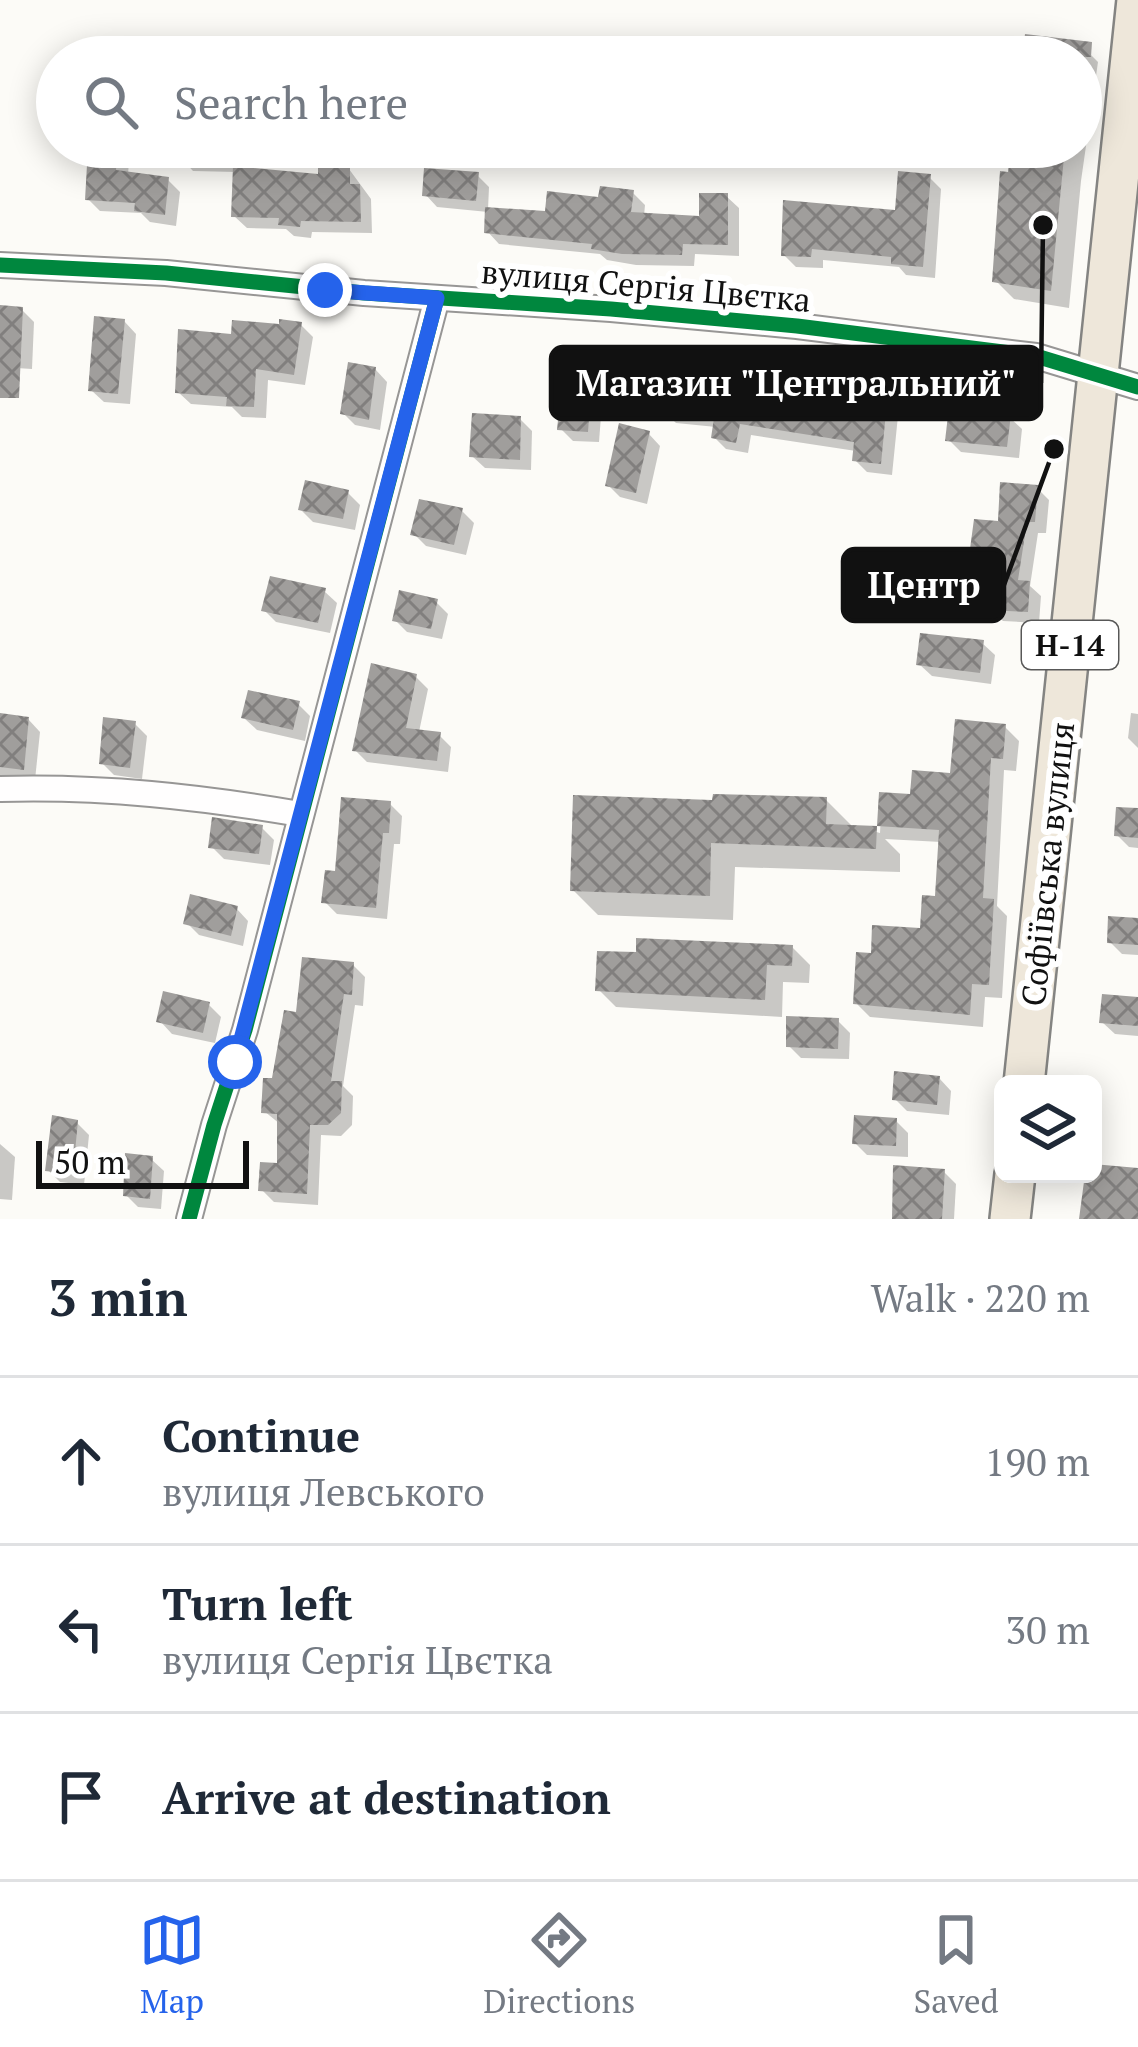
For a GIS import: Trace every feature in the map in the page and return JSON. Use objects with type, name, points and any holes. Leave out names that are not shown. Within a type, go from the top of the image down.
[{"type":"main road","name":"Софіївська вулиця","points":[[1025,1075],[1137,0]]},
{"type":"main road","points":[[1010,1219],[1014,1183]]},
{"type":"street","name":"вулиця Сергія Цвєтка","points":[[0,265],[166,273],[797,326],[1036,356],[1138,387]]},
{"type":"street","points":[[189,1219],[245,1030],[437,298]]},
{"type":"street","points":[[0,789],[60,787],[194,795],[300,814]]},
{"type":"building","points":[[87,168],[169,177],[165,215],[134,211],[135,203],[85,200]]},
{"type":"building","points":[[233,168],[318,174],[318,168],[350,168],[350,184],[360,184],[361,222],[301,221],[300,227],[278,225],[279,218],[231,217]]},
{"type":"building","points":[[424,168],[479,172],[476,201],[422,196]]},
{"type":"building","points":[[1008,168],[1063,168],[1051,291],[992,282],[1000,171],[1008,172]]},
{"type":"building","points":[[898,171],[931,174],[923,267],[891,264],[891,257],[812,249],[811,257],[781,256],[783,200],[895,210]]},
{"type":"building","points":[[600,186],[634,190],[631,212],[699,216],[699,193],[728,193],[728,245],[683,244],[682,255],[622,254],[591,249],[592,244],[484,233],[485,207],[545,211],[547,191],[598,197]]},
{"type":"building","points":[[0,305],[23,307],[19,398],[0,398]]},
{"type":"building","points":[[94,316],[125,319],[118,394],[88,391]]},
{"type":"building","points":[[279,319],[302,322],[294,375],[256,369],[254,407],[226,406],[227,397],[175,393],[178,329],[231,334],[232,320],[279,324]]},
{"type":"building","points":[[565,348],[594,349],[588,432],[557,430]]},
{"type":"building","points":[[669,358],[703,363],[698,390],[780,403],[784,370],[860,383],[861,378],[889,381],[881,464],[852,461],[854,442],[740,424],[736,443],[711,438],[714,418],[661,412]]},
{"type":"building","points":[[348,362],[376,367],[369,420],[340,414]]},
{"type":"building","points":[[949,407],[1011,414],[1007,447],[945,441]]},
{"type":"building","points":[[472,413],[521,416],[520,460],[469,457]]},
{"type":"building","points":[[619,423],[650,431],[636,493],[605,486]]},
{"type":"building","points":[[305,480],[349,490],[343,519],[298,510]]},
{"type":"building","points":[[1000,482],[1038,485],[1035,522],[1027,522],[1018,580],[1030,581],[1028,612],[987,610],[991,552],[970,549],[974,519],[998,521]]},
{"type":"building","points":[[419,499],[463,508],[454,545],[410,535]]},
{"type":"building","points":[[270,576],[326,588],[318,623],[261,611]]},
{"type":"building","points":[[399,590],[438,599],[431,629],[392,621]]},
{"type":"building","points":[[920,633],[984,640],[980,673],[916,665]]},
{"type":"building","points":[[371,663],[417,674],[406,728],[441,732],[437,761],[352,751]]},
{"type":"building","points":[[248,690],[300,701],[293,730],[241,718]]},
{"type":"building","points":[[0,713],[29,717],[24,770],[0,767]]},
{"type":"building","points":[[103,717],[136,721],[130,768],[99,764]]},
{"type":"building","points":[[955,719],[1006,724],[1003,759],[991,758],[983,898],[994,899],[989,985],[972,984],[970,1015],[853,1004],[856,952],[871,953],[872,925],[920,928],[922,895],[935,896],[939,830],[877,826],[879,792],[910,794],[912,770],[950,773]]},
{"type":"building","points":[[713,794],[827,797],[826,824],[877,826],[876,849],[711,843],[710,896],[570,891],[573,795],[712,800]]},
{"type":"building","points":[[341,797],[391,801],[376,908],[321,903],[325,870],[335,871]]},
{"type":"building","points":[[1116,807],[1138,808],[1138,838],[1114,836]]},
{"type":"building","points":[[212,817],[263,825],[259,854],[208,848]]},
{"type":"building","points":[[190,894],[238,906],[231,936],[183,924]]},
{"type":"building","points":[[1108,916],[1138,918],[1138,945],[1107,943]]},
{"type":"building","points":[[636,938],[793,945],[792,966],[767,965],[765,1000],[595,991],[597,951],[636,952]]},
{"type":"building","points":[[302,957],[354,962],[352,995],[344,994],[331,1081],[342,1081],[341,1113],[328,1125],[310,1125],[307,1194],[258,1191],[260,1162],[277,1163],[277,1114],[261,1113],[263,1078],[272,1078],[284,1010],[296,1012]]},
{"type":"building","points":[[163,991],[210,1002],[203,1033],[156,1022]]},
{"type":"building","points":[[1102,994],[1138,997],[1138,1026],[1099,1023]]},
{"type":"building","points":[[786,1016],[839,1018],[838,1049],[786,1047]]},
{"type":"building","points":[[894,1071],[940,1076],[937,1105],[892,1100]]},
{"type":"building","points":[[52,1115],[78,1120],[73,1174],[45,1171]]},
{"type":"building","points":[[854,1115],[897,1118],[896,1146],[852,1144]]},
{"type":"building","points":[[125,1153],[153,1156],[150,1199],[123,1196]]},
{"type":"building","points":[[893,1165],[945,1169],[942,1219],[892,1219]]},
{"type":"building","points":[[1102,1165],[1138,1168],[1138,1219],[1079,1219],[1084,1183],[1102,1183]]},
{"type":"cycle path","points":[[0,265],[166,273],[797,326],[1036,356],[1138,387]]},
{"type":"cycle path","points":[[189,1219],[245,1030],[437,298]]},
{"type":"place","name":"Магазин \"Центральний\"","points":[[1043,225]]},
{"type":"place","name":"Центр","points":[[1054,449]]},
{"type":"route","points":[[235,1062],[437,298],[325,290]]}]
